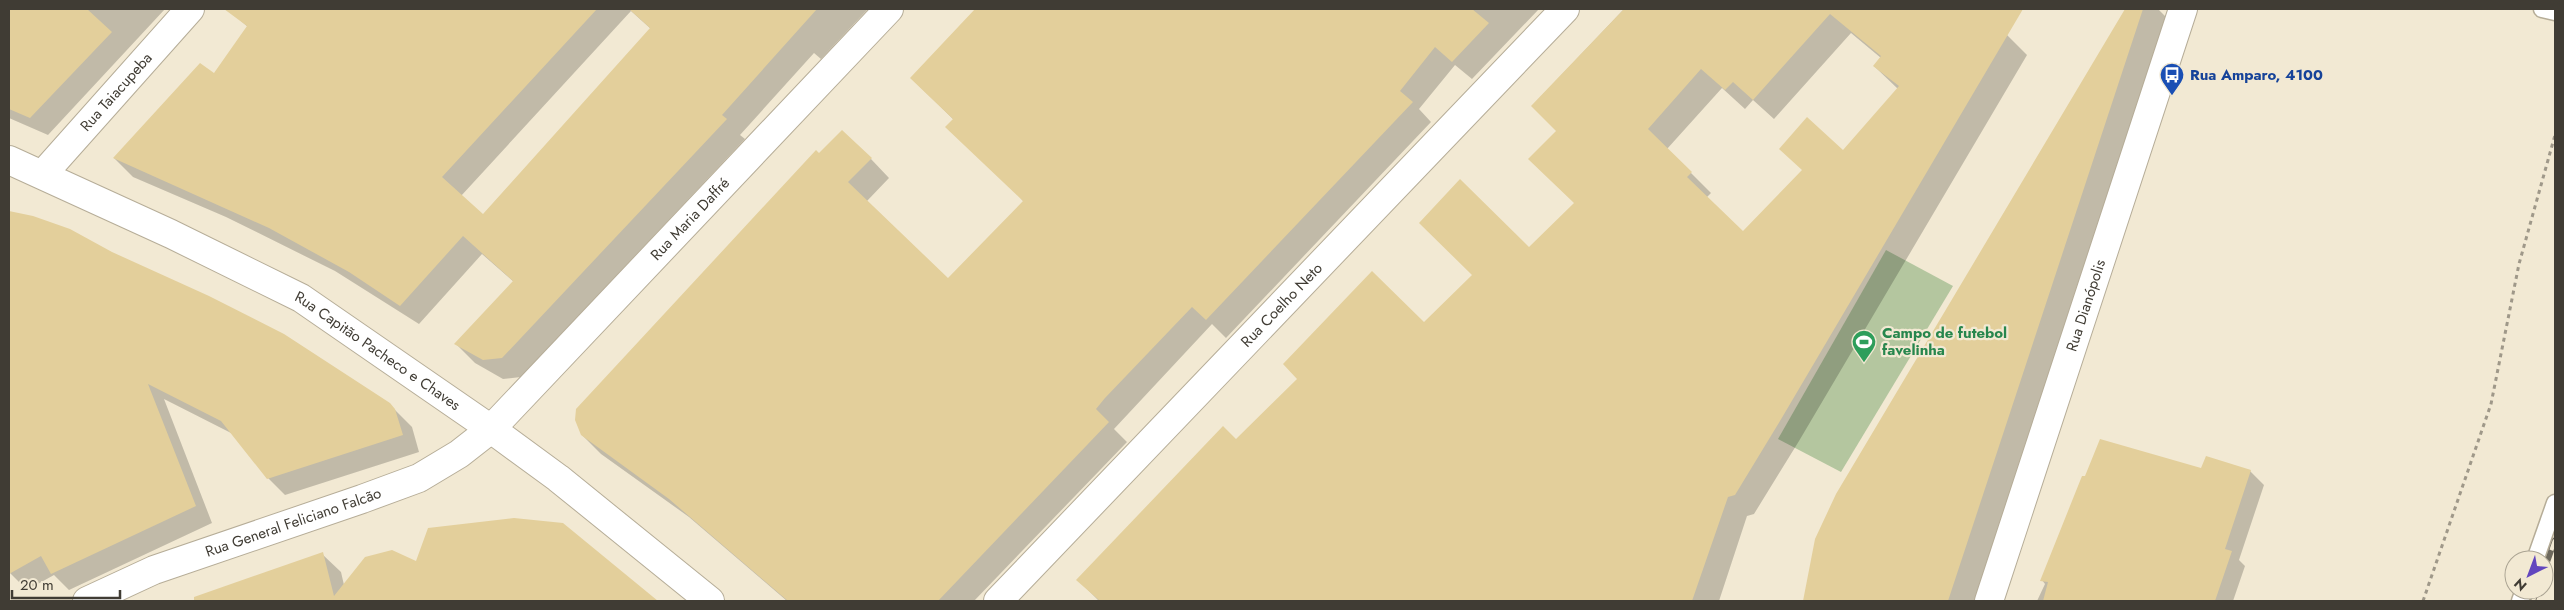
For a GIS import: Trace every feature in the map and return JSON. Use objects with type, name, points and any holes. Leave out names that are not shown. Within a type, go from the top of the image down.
[{"type":"street","name":"Rua Taiacupeba","points":[[43,174],[190,9]]},
{"type":"street","name":"Rua Maria Daffré","points":[[492,429],[889,9]]},
{"type":"street","name":"Rua Coelho Neto","points":[[998,601],[1564,9]]},
{"type":"street","name":"Rua Dianópolis","points":[[1989,601],[2183,9]]},
{"type":"street","name":"Rua Capitão Pacheco e Chaves","points":[[9,160],[43,174],[301,298],[492,429],[558,478],[710,601]]},
{"type":"street","name":"Rua General Feliciano Falcão","points":[[87,601],[154,570],[419,478],[459,454],[492,429]]},
{"type":"lane","points":[[2542,9],[2555,12]]},
{"type":"lane","points":[[2539,550],[2555,503]]},
{"type":"path","points":[[2423,601],[2491,404],[2519,264],[2555,135]]},
{"type":"green space","name":"Campo de futebol favelinha","points":[[1886,250],[1953,286],[1841,472],[1778,439]]},
{"type":"building","points":[[9,9],[87,9],[112,32],[30,118],[9,109]]},
{"type":"building","points":[[224,9],[597,9],[442,177],[483,214],[650,28],[629,9],[817,9],[722,115],[727,119],[502,358],[483,360],[454,344],[513,281],[463,236],[400,306],[349,272],[269,228],[113,158],[200,63],[214,73],[247,26]]},
{"type":"building","points":[[975,9],[1472,9],[1489,23],[1452,62],[1435,47],[1400,91],[1413,102],[1206,320],[1192,307],[1105,398],[1096,409],[1109,422],[938,601],[788,601],[669,499],[581,435],[575,420],[576,409],[816,150],[819,153],[842,130],[872,158],[848,182],[948,278],[1023,201],[945,127],[953,119],[910,78]]},
{"type":"building","points":[[1624,9],[2023,9],[1780,421],[1735,495],[1728,497],[1692,601],[1100,601],[1076,580],[1223,426],[1236,439],[1297,379],[1283,364],[1372,271],[1424,322],[1472,275],[1419,223],[1460,179],[1529,247],[1574,203],[1528,159],[1556,131],[1531,106]],"holes":[[[1830,14],[1881,56],[1873,66],[1899,86],[1843,150],[1807,117],[1779,149],[1802,170],[1743,231],[1687,177],[1692,172],[1648,129],[1701,69],[1725,90],[1733,82],[1753,100]]]},
{"type":"building","points":[[2125,9],[2143,9],[1948,601],[1803,601],[1815,539],[1836,494]]},
{"type":"building","points":[[9,211],[33,216],[70,229],[112,252],[209,296],[284,334],[390,403],[395,409],[403,435],[267,479],[221,421],[148,384],[196,506],[51,574],[41,556],[9,574]]},
{"type":"building","points":[[2100,439],[2201,468],[2206,456],[2251,470],[2225,549],[2232,551],[2215,601],[2043,601],[2048,582],[2040,581],[2082,476],[2085,476]]},
{"type":"building","points":[[514,518],[563,523],[658,601],[194,601],[194,597],[323,552],[334,596],[365,557],[392,550],[416,561],[428,528]]},
{"type":"railway","points":[[2551,550],[2555,540]]},
{"type":"place","name":"Rua Amparo, 4100","points":[[2172,96]]},
{"type":"place","name":"Campo de futebol favelinha","points":[[1864,363]]}]
